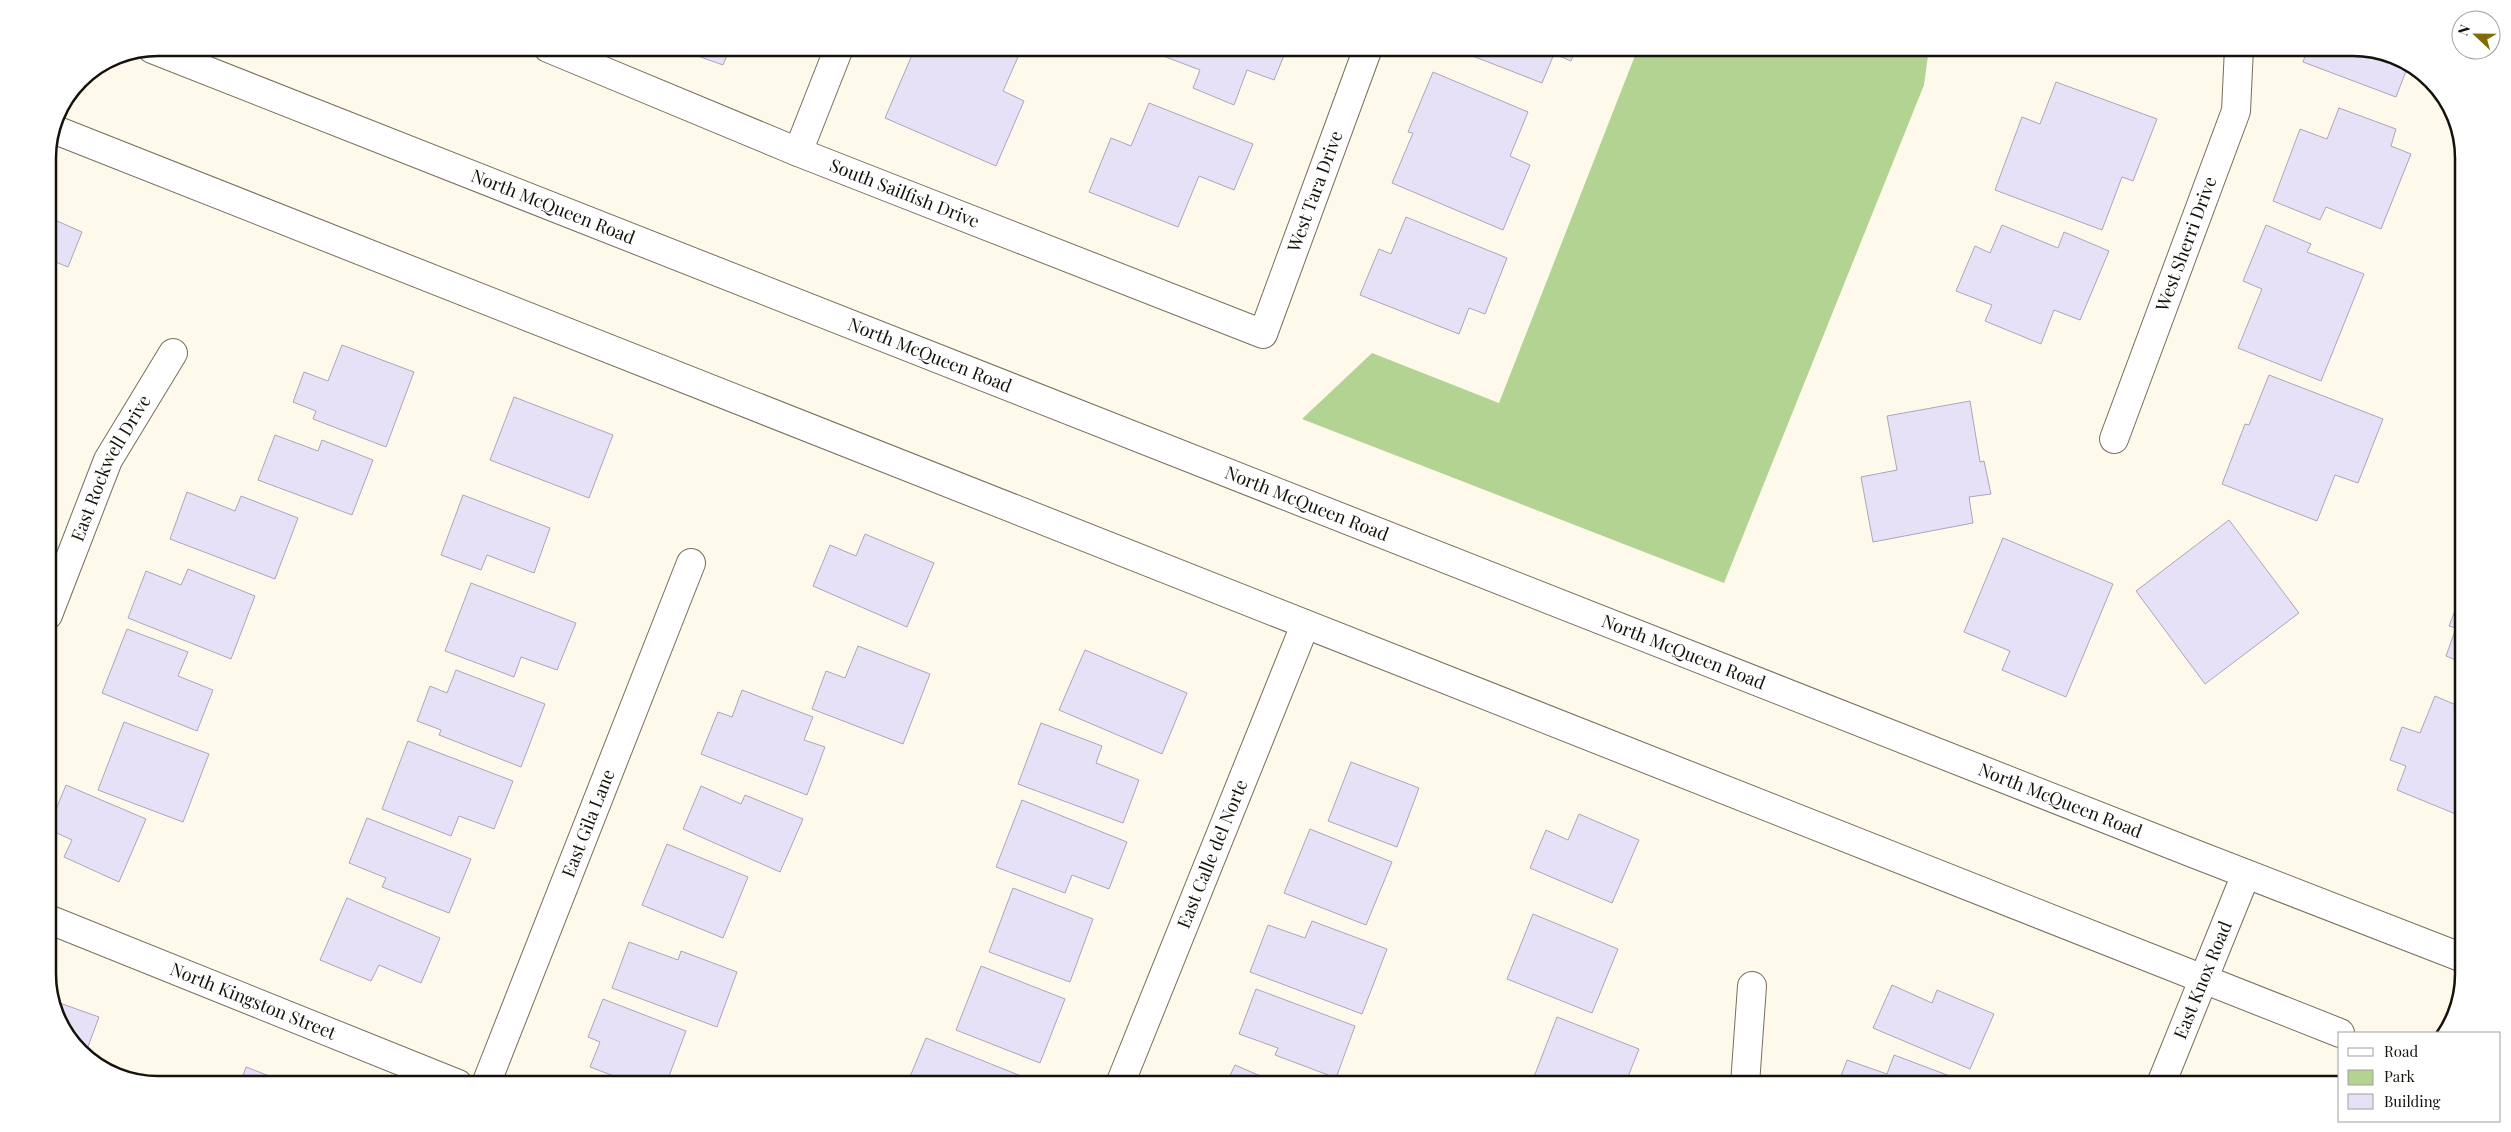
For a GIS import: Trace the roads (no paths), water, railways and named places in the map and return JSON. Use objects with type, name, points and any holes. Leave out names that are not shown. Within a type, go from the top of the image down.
[{"type":"main road","name":"North McQueen Road","points":[[170,56],[2246,874],[2455,955]]},
{"type":"main road","name":"South Sailfish Drive","points":[[567,56],[798,152],[1263,334]]},
{"type":"main road","points":[[798,152],[836,56]]},
{"type":"main road","name":"West Tara Drive","points":[[1263,334],[1365,56]]},
{"type":"main road","name":"West Sherri Drive","points":[[2114,439],[2236,111],[2239,56]]},
{"type":"main road","points":[[60,132],[2338,1032]]},
{"type":"main road","name":"East Rockwell Drive","points":[[56,594],[108,460],[173,354]]},
{"type":"main road","name":"East Gila Lane","points":[[489,1076],[691,563]]},
{"type":"main road","name":"East Calle del Norte","points":[[1123,1076],[1305,625]]},
{"type":"main road","name":"East Knox Road","points":[[2164,1076],[2246,874]]},
{"type":"main road","name":"North Kingston Street","points":[[56,922],[438,1076]]},
{"type":"main road","points":[[1746,1076],[1752,986]]}]
